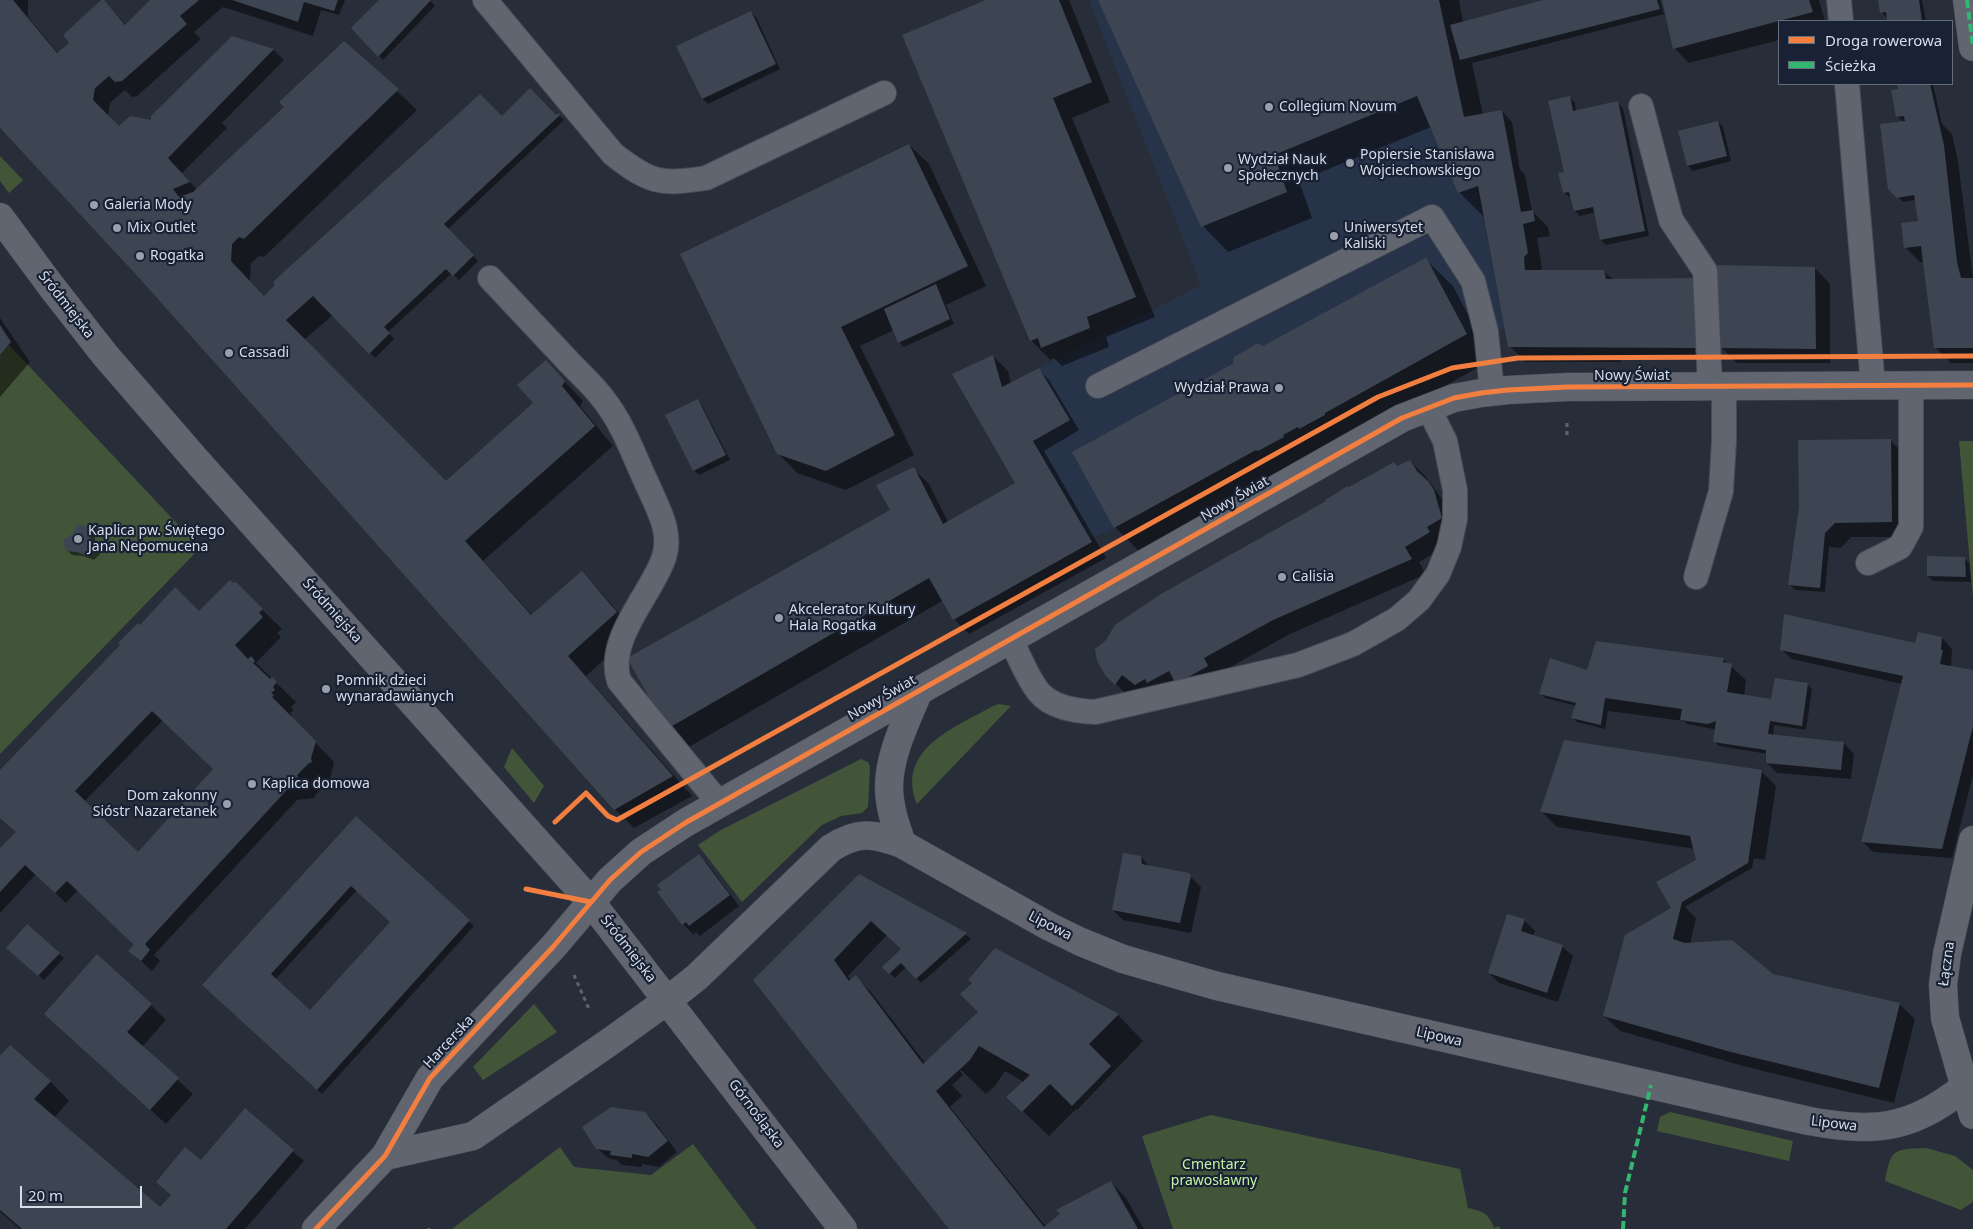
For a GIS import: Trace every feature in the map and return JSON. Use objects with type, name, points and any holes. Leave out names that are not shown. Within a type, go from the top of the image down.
[{"type":"street","points":[[1967,0],[1973,47]]},
{"type":"street","name":"Śródmiejska","points":[[0,218],[99,347],[170,430],[591,902],[668,1000]]},
{"type":"street","name":"Nowy Świat","points":[[591,902],[610,880],[641,852],[670,832],[719,803],[1366,438],[1402,418],[1428,407],[1454,398],[1492,391],[1568,387],[1973,385]]},
{"type":"street","points":[[902,844],[891,812],[889,787],[898,743],[919,690]]},
{"type":"street","points":[[385,1156],[473,1136],[668,1000],[716,960],[831,848],[845,839],[857,835],[879,836],[902,844]]},
{"type":"street","name":"Łączna","points":[[1968,1084],[1945,1018],[1942,985],[1947,954],[1973,840]]},
{"type":"street","name":"Lipowa","points":[[902,844],[1050,927],[1123,959],[1217,986],[1840,1127],[1875,1128],[1906,1121],[1933,1109],[1968,1084]]},
{"type":"street","name":"Harcerska","points":[[316,1229],[385,1156],[430,1078],[553,947],[591,902]]},
{"type":"street","name":"Górnośląska","points":[[668,1000],[843,1229]]},
{"type":"street","points":[[1968,1084],[1973,1115]]},
{"type":"lane","points":[[484,0],[613,154],[637,173],[656,180],[678,182],[706,178],[884,94]]},
{"type":"lane","points":[[1839,0],[1841,20]]},
{"type":"lane","points":[[1847,85],[1873,386]]},
{"type":"lane","points":[[1641,106],[1671,220],[1705,271],[1710,357],[1717,387],[1724,441],[1721,491],[1696,577]]},
{"type":"lane","points":[[1098,386],[1432,217],[1473,282],[1486,332],[1492,391]]},
{"type":"lane","points":[[490,278],[605,400],[620,424],[660,514],[668,536],[664,557],[655,579],[626,629],[618,650],[616,669],[620,681],[719,803]]},
{"type":"lane","points":[[1868,562],[1900,547],[1911,527],[1911,386]]},
{"type":"lane","points":[[1010,639],[1038,692],[1055,704],[1074,711],[1095,712],[1298,665],[1353,644],[1397,619],[1419,600],[1438,574],[1449,547],[1455,519],[1455,490],[1445,441],[1428,407]]},
{"type":"path","points":[[574,974],[589,1009]]},
{"type":"shaded area","name":"Uniwersytet Kaliski","points":[[1089,0],[1439,0],[1505,329],[1467,334],[1325,412],[1325,415],[1299,429],[1298,427],[1258,451],[1256,450],[1114,528],[1090,539],[1002,387],[1201,285]]},
{"type":"green space","points":[[0,156],[23,180],[9,193],[0,181]]},
{"type":"green space","points":[[9,345],[200,548],[0,754],[0,355]]},
{"type":"green space","points":[[1959,441],[1973,441],[1973,598]]},
{"type":"green space","points":[[999,704],[1011,706],[917,804],[912,785],[914,768],[922,754],[933,742],[962,722]]},
{"type":"green space","points":[[512,748],[544,786],[534,803],[504,767]]},
{"type":"green space","points":[[861,759],[868,762],[870,767],[868,807],[862,813],[841,816],[822,825],[742,902],[698,845],[721,830]]},
{"type":"green space","points":[[534,1004],[557,1032],[483,1080],[473,1067]]},
{"type":"green space","points":[[1670,1112],[1793,1141],[1789,1161],[1657,1131],[1660,1117]]},
{"type":"green space","name":"Cmentarz prawosławny","points":[[1211,1115],[1460,1169],[1468,1208],[1484,1214],[1490,1219],[1494,1228],[1499,1226],[1500,1229],[1173,1229],[1142,1136]]},
{"type":"green space","points":[[693,1144],[757,1229],[452,1229],[560,1147],[574,1167],[651,1175]]},
{"type":"green space","points":[[1926,1148],[1955,1156],[1973,1170],[1973,1202],[1961,1210],[1885,1181],[1889,1162],[1895,1153],[1900,1150]]},
{"type":"building","points":[[0,0],[13,0],[57,53],[69,43],[63,35],[101,0],[104,0],[125,25],[150,0],[199,0],[180,16],[187,24],[122,81],[115,82],[109,76],[95,88],[93,100],[119,126],[130,116],[151,120],[151,116],[232,36],[274,49],[168,158],[190,182],[173,189],[179,197],[193,192],[284,107],[279,102],[344,41],[399,89],[244,239],[239,237],[232,244],[231,261],[264,296],[274,286],[274,281],[480,94],[502,116],[530,88],[556,115],[559,113],[560,115],[444,224],[474,255],[453,276],[446,269],[384,327],[390,333],[369,354],[313,296],[286,320],[446,481],[533,403],[517,385],[546,360],[565,381],[562,386],[595,426],[465,541],[531,615],[582,571],[617,612],[568,656],[673,776],[614,810],[141,280],[3,131],[0,127]]},
{"type":"building","points":[[232,0],[338,0],[334,11],[304,2],[298,22]]},
{"type":"building","points":[[379,0],[431,0],[378,57],[351,28]]},
{"type":"building","points":[[986,0],[1059,0],[1092,82],[1053,98],[1136,297],[1087,317],[1090,328],[1041,348],[1038,338],[1030,341],[902,35]]},
{"type":"building","name":"Collegium Novum","points":[[1098,0],[1439,0],[1464,117],[1502,110],[1521,212],[1533,210],[1535,221],[1523,224],[1528,253],[1524,257],[1525,270],[1604,270],[1606,279],[1699,278],[1700,348],[1508,347],[1478,186],[1458,193],[1417,96],[1274,155],[1287,192],[1201,227]]},
{"type":"building","points":[[1543,0],[1657,0],[1660,9],[1460,60],[1450,25]]},
{"type":"building","points":[[1662,0],[1809,0],[1813,12],[1778,20],[1673,49]]},
{"type":"building","points":[[1878,0],[1919,0],[1922,20],[1887,20],[1886,12],[1880,13]]},
{"type":"building","points":[[751,11],[776,64],[702,99],[676,46]]},
{"type":"building","points":[[1897,85],[1930,85],[1944,145],[1957,262],[1961,278],[1973,278],[1973,348],[1934,348],[1921,246],[1904,248],[1901,223],[1918,221],[1914,195],[1897,198],[1888,189],[1880,124],[1905,121],[1904,116],[1896,117],[1891,90],[1898,89]]},
{"type":"building","points":[[1570,96],[1573,111],[1618,101],[1645,231],[1600,240],[1593,207],[1574,211],[1569,192],[1563,193],[1558,173],[1564,172],[1548,101]]},
{"type":"building","points":[[1718,121],[1727,156],[1687,166],[1678,131]]},
{"type":"building","points":[[909,144],[968,266],[841,327],[895,435],[826,471],[777,454],[680,254]]},
{"type":"building","name":"Wydział Prawa","points":[[1425,258],[1467,334],[1325,413],[1325,415],[1283,435],[1284,437],[1258,451],[1256,450],[1114,528],[1072,452],[1234,363],[1234,357],[1258,343],[1263,346]]},
{"type":"building","points":[[1714,265],[1815,267],[1816,349],[1721,348]]},
{"type":"building","points":[[936,284],[950,319],[898,343],[884,309]]},
{"type":"building","points":[[0,325],[11,342],[0,355]]},
{"type":"building","points":[[993,355],[1002,387],[1039,368],[1070,420],[1033,441],[1092,542],[953,620],[929,578],[667,729],[627,658],[890,510],[876,485],[914,467],[943,524],[1015,483],[952,374]]},
{"type":"building","points":[[698,399],[726,455],[693,471],[665,415]]},
{"type":"building","points":[[1891,439],[1892,522],[1835,523],[1825,533],[1820,588],[1788,585],[1799,507],[1798,440]]},
{"type":"building","name":"Calisia","points":[[1410,460],[1434,490],[1442,518],[1427,527],[1430,532],[1405,547],[1412,559],[1273,620],[1204,658],[1208,666],[1176,684],[1169,671],[1147,683],[1145,679],[1135,685],[1122,675],[1115,685],[1105,675],[1097,661],[1095,649],[1106,640],[1115,625],[1161,594],[1326,501],[1348,486],[1394,462],[1397,466]]},
{"type":"building","name":"Kaplica pw. Świętego Jana Nepomucena","points":[[78,524],[90,527],[91,538],[96,548],[88,556],[66,551],[63,540],[72,534]]},
{"type":"building","points":[[1927,556],[1965,557],[1966,577],[1927,576]]},
{"type":"building","name":"Dom zakonny Sióstr Nazaretanek","points":[[230,580],[234,583],[236,582],[263,609],[259,613],[263,617],[235,645],[248,659],[251,656],[255,661],[253,663],[270,679],[272,677],[277,682],[273,687],[275,690],[271,693],[274,695],[272,697],[316,741],[311,758],[312,762],[297,775],[298,777],[293,779],[295,781],[145,944],[150,950],[141,961],[128,951],[134,945],[67,881],[55,893],[25,865],[0,892],[0,848],[16,832],[0,818],[0,770],[120,645],[118,643],[138,623],[140,625],[175,587],[199,611]],"holes":[[[152,711],[213,769],[138,852],[75,791]]]},
{"type":"building","points":[[1784,614],[1915,643],[1918,632],[1942,637],[1941,650],[1943,650],[1940,664],[1973,670],[1973,726],[1942,849],[1861,842],[1903,676],[1780,650]]},
{"type":"building","points":[[1596,641],[1724,658],[1723,662],[1732,664],[1727,692],[1771,699],[1775,678],[1808,683],[1802,726],[1770,721],[1768,734],[1844,742],[1841,770],[1766,763],[1766,750],[1713,742],[1716,721],[1708,724],[1680,720],[1682,709],[1605,698],[1601,725],[1571,718],[1576,703],[1539,694],[1550,658],[1587,670]]},
{"type":"building","points":[[1564,740],[1762,770],[1748,863],[1682,902],[1673,939],[1685,943],[1732,940],[1773,974],[1900,1003],[1879,1088],[1731,1052],[1603,1016],[1625,935],[1671,908],[1656,882],[1696,860],[1690,836],[1540,812]]},
{"type":"building","points":[[356,816],[470,920],[317,1090],[202,985]],"holes":[[[351,886],[390,922],[310,1010],[271,974]]]},
{"type":"building","points":[[1123,853],[1141,856],[1142,864],[1189,873],[1191,876],[1180,923],[1112,910]]},
{"type":"building","points":[[699,854],[730,895],[689,926],[686,922],[682,925],[657,892],[661,890],[657,885]]},
{"type":"building","points":[[859,874],[967,933],[916,979],[901,963],[889,974],[882,967],[901,949],[871,921],[834,960],[849,981],[856,975],[923,1064],[978,1012],[960,994],[972,983],[968,980],[995,948],[1119,1014],[1089,1044],[1111,1066],[1072,1106],[1050,1084],[1022,1112],[1006,1097],[1030,1075],[979,1046],[970,1060],[936,1091],[1044,1227],[1060,1214],[1056,1210],[1111,1181],[1138,1229],[949,1229],[864,1122],[753,980]]},
{"type":"building","points":[[1507,914],[1525,919],[1521,931],[1563,945],[1547,993],[1488,973]]},
{"type":"building","points":[[27,924],[60,953],[38,976],[6,948]]},
{"type":"building","points":[[97,954],[152,1004],[127,1032],[179,1078],[150,1110],[44,1014]]},
{"type":"building","points":[[10,1045],[51,1081],[34,1099],[160,1207],[171,1195],[156,1182],[185,1147],[201,1160],[245,1108],[294,1150],[226,1229],[22,1229],[0,1210],[0,1056]]},
{"type":"building","points":[[611,1107],[645,1112],[668,1141],[648,1157],[632,1154],[632,1158],[610,1155],[611,1151],[596,1149],[582,1127]]},
{"type":"marked path","points":[[1967,0],[1973,47]]},
{"type":"marked path","points":[[1623,1229],[1625,1193],[1651,1085]]},
{"type":"cycle path","points":[[555,822],[586,793],[608,816],[617,820],[1378,397],[1452,368],[1518,358],[1973,356]]},
{"type":"cycle path","points":[[316,1229],[385,1156],[430,1078],[553,947],[610,880],[641,852],[685,823],[1402,418],[1454,398],[1508,390],[1568,387],[1973,385]]},
{"type":"cycle path","points":[[526,889],[591,902]]},
{"type":"place","name":"Collegium Novum","points":[[1269,107]]},
{"type":"place","name":"Popiersie Stanisława Wojciechowskiego","points":[[1350,163]]},
{"type":"place","name":"Wydział Nauk Społecznych","points":[[1228,168]]},
{"type":"place","name":"Galeria Mody","points":[[94,205]]},
{"type":"place","name":"Mix Outlet","points":[[117,228]]},
{"type":"place","name":"Uniwersytet Kaliski","points":[[1334,236]]},
{"type":"place","name":"Rogatka","points":[[140,256]]},
{"type":"place","name":"Cassadi","points":[[229,353]]},
{"type":"place","name":"Wydział Prawa","points":[[1279,388]]},
{"type":"place","name":"Kaplica pw. Świętego Jana Nepomucena","points":[[78,539]]},
{"type":"place","name":"Calisia","points":[[1282,577]]},
{"type":"place","name":"Akcelerator Kultury Hala Rogatka","points":[[779,618]]},
{"type":"place","name":"Pomnik dzieci wynaradawianych","points":[[326,689]]},
{"type":"place","name":"Kaplica domowa","points":[[252,784]]},
{"type":"place","name":"Dom zakonny Sióstr Nazaretanek","points":[[227,804]]}]
